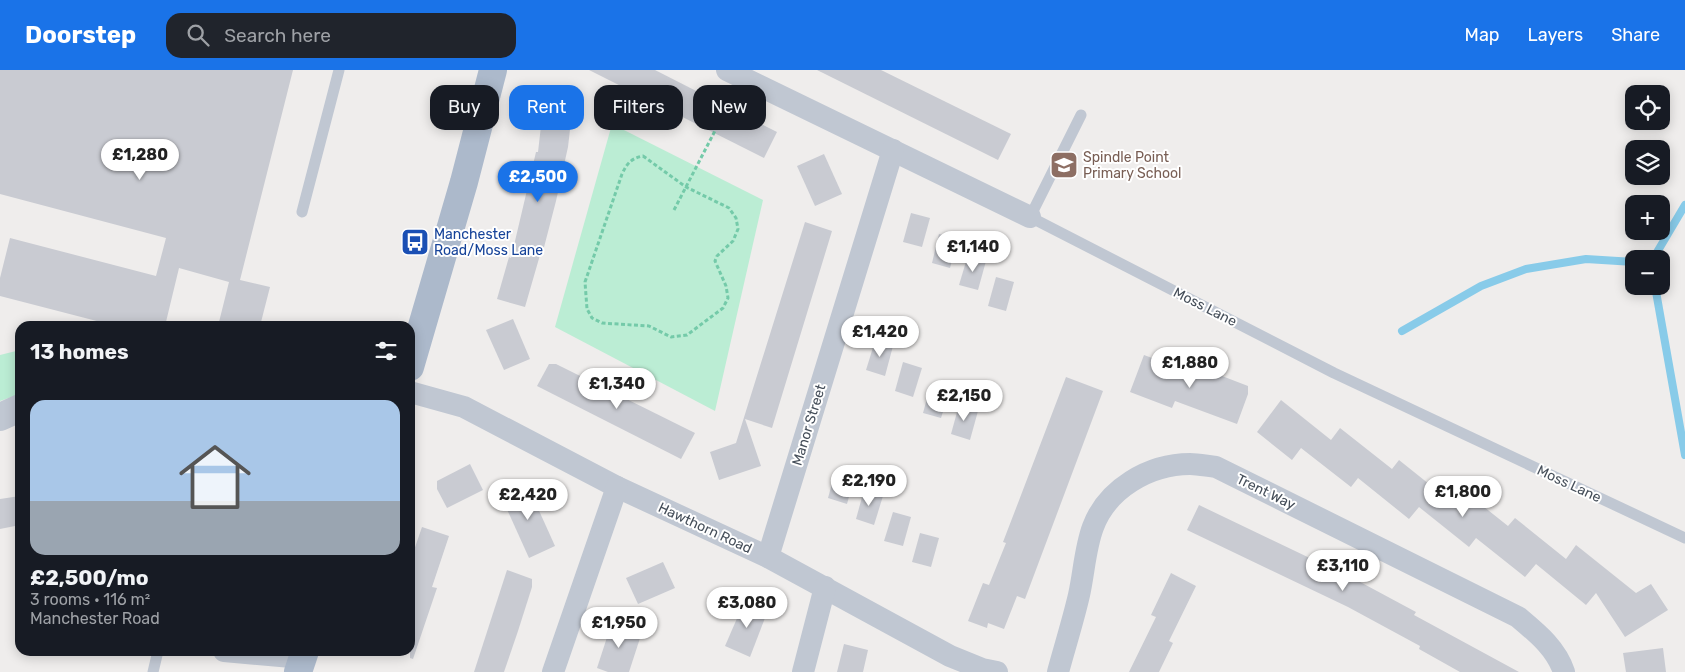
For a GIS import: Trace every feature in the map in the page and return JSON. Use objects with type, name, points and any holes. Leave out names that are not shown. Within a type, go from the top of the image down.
[{"type":"main road","points":[[415,350],[464,182],[492,70]]},
{"type":"street","name":"Moss Lane","points":[[735,74],[1030,217]]},
{"type":"street","name":"Manor Street","points":[[768,557],[893,150]]},
{"type":"street","name":"Hawthorn Road","points":[[415,393],[464,407],[617,487],[768,557],[950,656],[982,669],[997,672]]},
{"type":"street","points":[[0,417],[15,410]]},
{"type":"street","name":"Trent Way","points":[[1058,672],[1078,596],[1093,527],[1105,507],[1119,490],[1140,476],[1167,467],[1190,464],[1216,467],[1518,617],[1543,638],[1561,664],[1564,672]]},
{"type":"street","points":[[553,672],[617,487]]},
{"type":"street","points":[[803,672],[825,587]]},
{"type":"street","points":[[263,656],[302,661]]},
{"type":"lane","points":[[302,212],[339,70]]},
{"type":"lane","points":[[1030,217],[1081,115]]},
{"type":"lane","name":"Moss Lane","points":[[1030,217],[1334,373],[1685,538]]},
{"type":"lane","points":[[154,672],[157,656]]},
{"type":"path","points":[[674,210],[735,74]]},
{"type":"path","points":[[643,156],[686,186],[729,208],[736,218],[738,230],[733,241],[717,256],[715,261],[726,286],[728,298],[723,308],[687,335],[678,338],[649,326],[602,323],[592,318],[587,309],[585,282],[627,164],[635,158],[643,156]]},
{"type":"green space","points":[[610,130],[624,130],[763,200],[715,411],[555,327]]},
{"type":"green space","points":[[15,351],[15,396],[0,401],[0,355]]},
{"type":"building","points":[[0,70],[293,70],[240,280],[270,287],[261,321],[219,321],[229,282],[179,268],[166,321],[97,321],[0,296],[0,278],[10,238],[156,276],[166,238],[0,194]]},
{"type":"building","points":[[589,70],[655,70],[693,89],[693,122],[683,117],[683,85],[619,85]]},
{"type":"building","points":[[817,70],[881,70],[1011,134],[998,160]]},
{"type":"building","points":[[766,126],[777,132],[764,158],[708,130],[766,130]]},
{"type":"building","points":[[541,130],[570,130],[556,201],[542,255],[540,255],[525,307],[497,299],[509,257],[511,258],[536,152],[538,152]]},
{"type":"building","points":[[824,154],[842,194],[815,206],[797,166]]},
{"type":"building","points":[[911,213],[930,218],[922,247],[903,242]]},
{"type":"building","points":[[805,222],[832,231],[772,428],[745,419],[761,466],[719,480],[710,452],[736,443]]},
{"type":"building","points":[[939,234],[958,239],[950,268],[932,263]]},
{"type":"building","points":[[968,255],[986,261],[978,290],[959,285]]},
{"type":"building","points":[[996,277],[1014,282],[1006,311],[988,306]]},
{"type":"building","points":[[513,319],[530,359],[504,370],[486,330]]},
{"type":"building","points":[[875,341],[893,346],[885,376],[866,370]]},
{"type":"building","points":[[1144,355],[1206,378],[1209,371],[1248,386],[1248,394],[1237,424],[1175,401],[1172,408],[1130,392]]},
{"type":"building","points":[[903,362],[922,368],[913,397],[895,391]]},
{"type":"building","points":[[549,364],[556,364],[695,433],[681,459],[537,386]]},
{"type":"building","points":[[1066,377],[1103,391],[1025,599],[1017,596],[1004,629],[988,623],[987,628],[968,621],[983,583],[989,585],[1006,543],[1003,542]]},
{"type":"building","points":[[931,384],[950,389],[941,418],[923,413]]},
{"type":"building","points":[[1281,400],[1331,440],[1340,428],[1392,469],[1399,460],[1449,500],[1459,487],[1508,526],[1515,518],[1566,559],[1576,545],[1636,593],[1651,584],[1668,610],[1625,637],[1596,593],[1586,605],[1536,564],[1525,577],[1476,538],[1469,547],[1419,507],[1409,519],[1358,478],[1351,487],[1301,448],[1292,460],[1257,432]]},
{"type":"building","points":[[959,405],[978,411],[970,440],[951,434]]},
{"type":"building","points":[[470,464],[483,490],[447,508],[437,489],[437,481]]},
{"type":"building","points":[[836,469],[855,475],[847,504],[828,498]]},
{"type":"building","points":[[527,484],[555,546],[529,558],[501,496]]},
{"type":"building","points":[[864,490],[883,496],[874,525],[856,519]]},
{"type":"building","points":[[15,497],[15,526],[0,529],[0,499]]},
{"type":"building","points":[[1199,505],[1362,583],[1416,612],[1414,615],[1519,672],[1460,672],[1419,649],[1420,646],[1348,607],[1187,530]]},
{"type":"building","points":[[893,512],[911,517],[903,546],[884,541]]},
{"type":"building","points":[[422,527],[449,536],[432,587],[437,588],[415,653],[415,547]]},
{"type":"building","points":[[920,533],[939,538],[931,567],[912,562]]},
{"type":"building","points":[[663,562],[675,588],[638,604],[626,578]]},
{"type":"building","points":[[507,570],[532,579],[532,587],[518,631],[504,672],[474,672]]},
{"type":"building","points":[[1171,573],[1196,586],[1169,641],[1173,643],[1159,672],[1129,672],[1156,617],[1151,615]]},
{"type":"building","points":[[745,600],[768,610],[750,657],[725,646]]},
{"type":"building","points":[[612,622],[642,632],[629,672],[608,672],[597,668]]},
{"type":"building","points":[[844,644],[868,650],[863,672],[837,672]]},
{"type":"building","points":[[1663,648],[1666,672],[1626,672],[1623,653]]},
{"type":"waterway","points":[[1658,250],[1685,205]]},
{"type":"waterway","points":[[1402,331],[1481,286],[1526,269],[1586,259],[1625,261]]},
{"type":"waterway","points":[[1657,295],[1685,455]]},
{"type":"place","name":"Spindle Point Primary School","points":[[1064,165]]},
{"type":"place","name":"Manchester Road/Moss Lane","points":[[415,242]]}]
